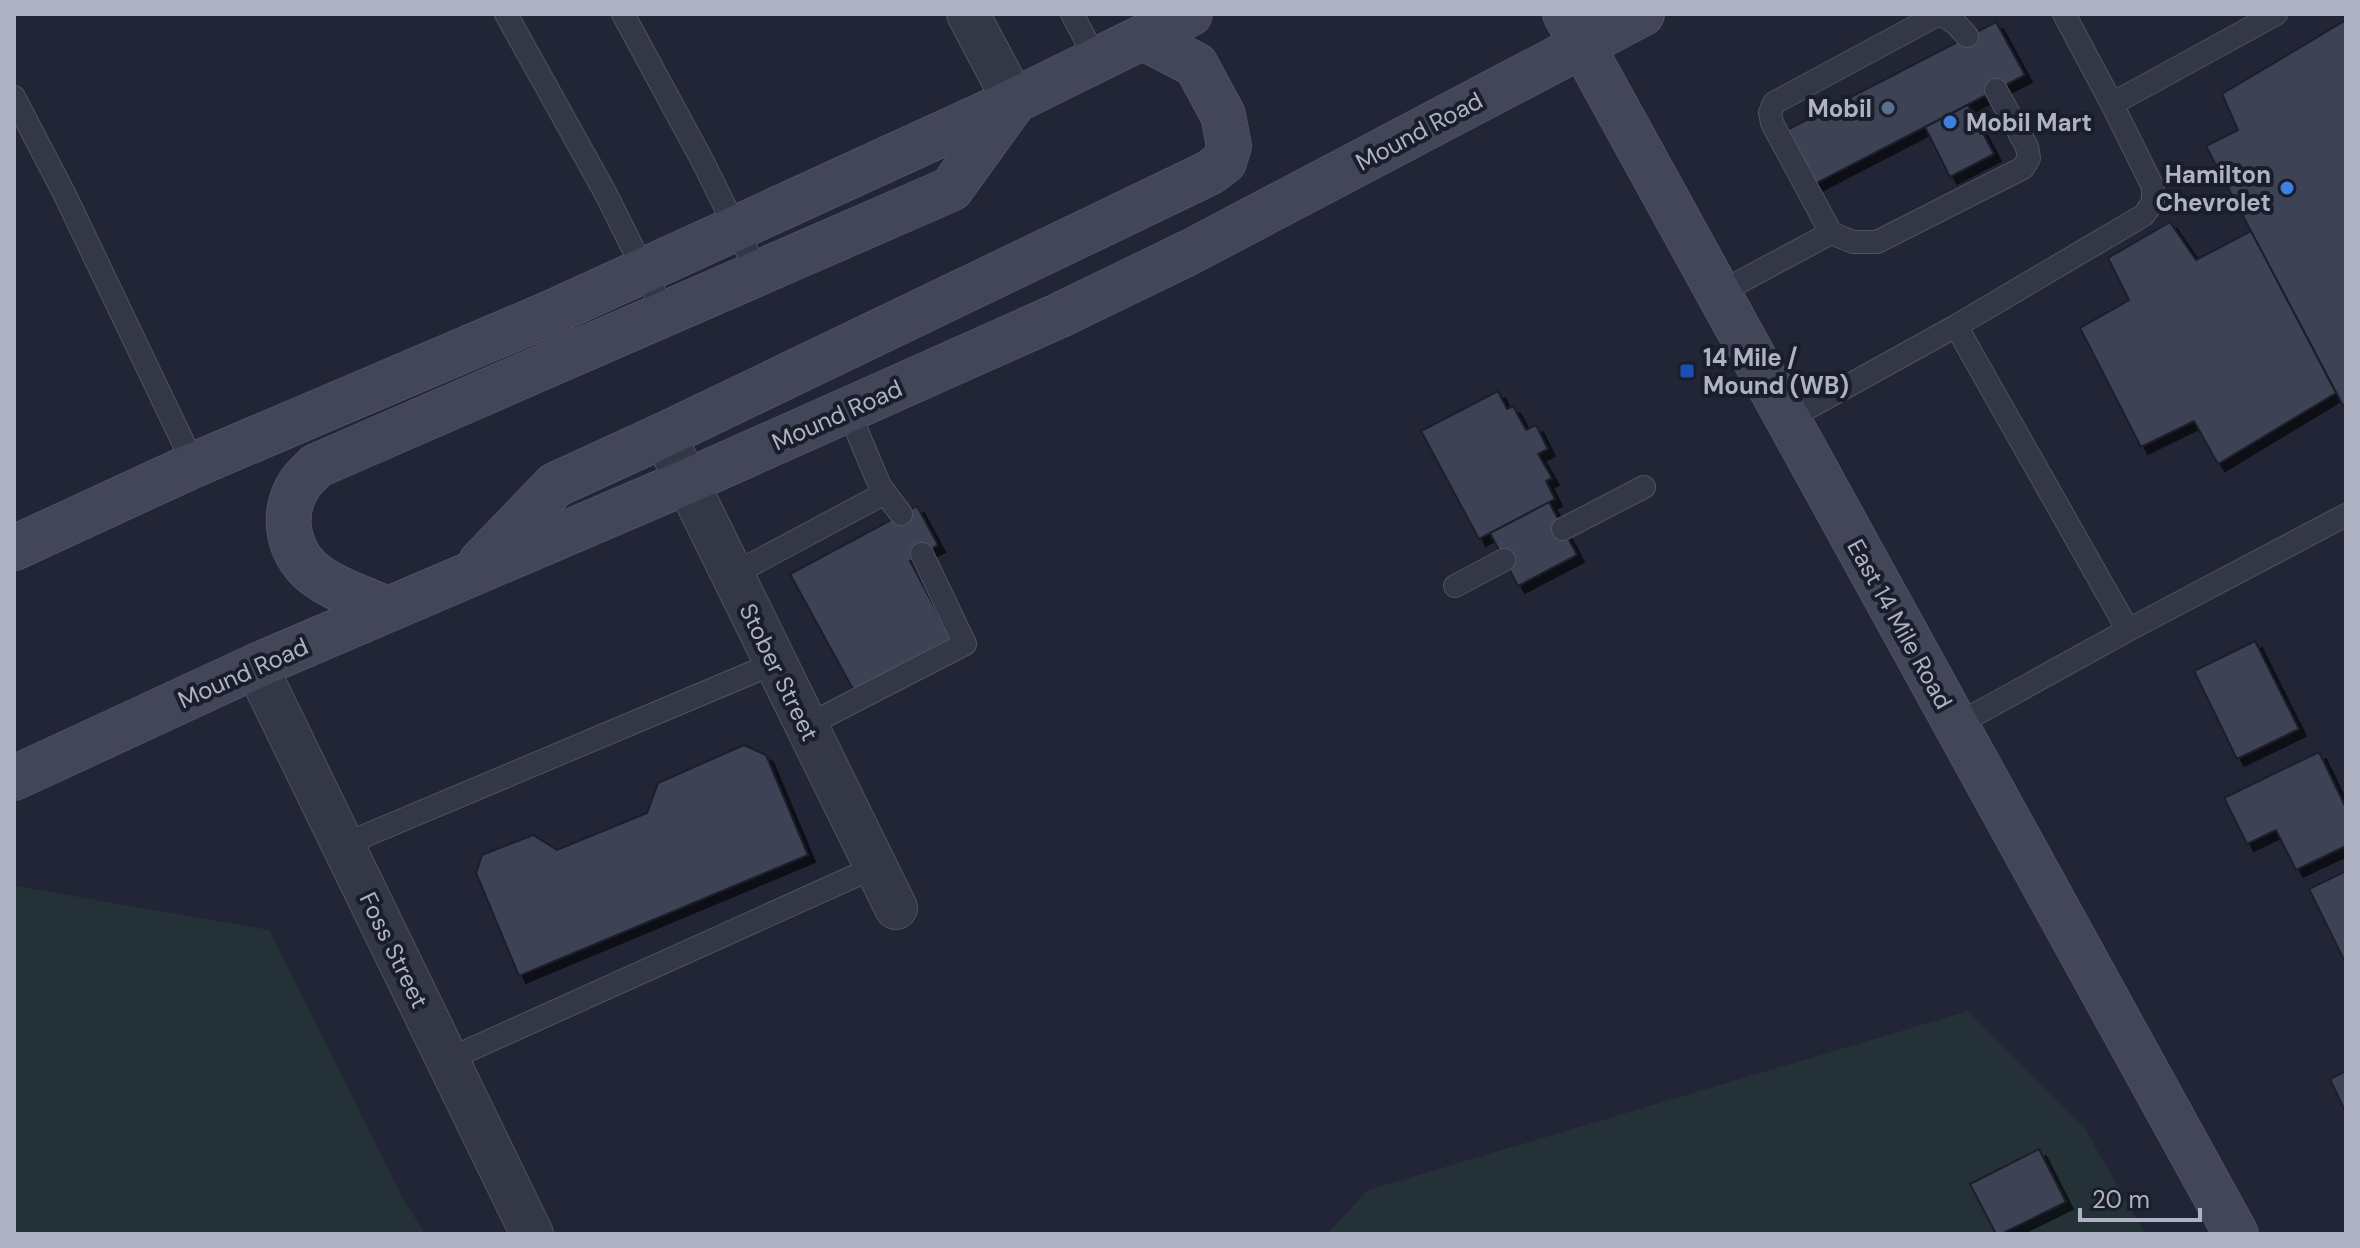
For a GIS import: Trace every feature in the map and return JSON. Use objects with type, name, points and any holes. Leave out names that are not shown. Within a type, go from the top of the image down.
[{"type":"main road","points":[[14,548],[194,465],[553,312],[1014,101],[1190,14]]},
{"type":"main road","name":"Mound Road","points":[[14,778],[256,666],[686,482],[1058,316],[1190,252],[1573,30],[1642,14]]},
{"type":"main road","name":"East 14 Mile Road","points":[[1573,30],[2236,1234]]},
{"type":"main road","points":[[470,574],[555,485],[1195,180],[1224,162],[1229,146],[1223,115],[1196,65],[1144,38]]},
{"type":"main road","points":[[389,609],[336,588],[318,577],[298,557],[289,534],[290,508],[299,485],[316,466],[951,189],[1014,101]]},
{"type":"street","points":[[968,14],[1014,101]]},
{"type":"street","name":"Stober Street","points":[[664,435],[896,908]]},
{"type":"street","name":"Foss Street","points":[[256,666],[532,1234]]},
{"type":"lane","points":[[506,14],[599,180],[665,313]]},
{"type":"lane","points":[[623,14],[758,273]]},
{"type":"lane","points":[[1072,14],[1097,61]]},
{"type":"lane","points":[[1967,36],[1955,23],[1940,14],[1774,103],[1770,113],[1772,123],[1831,233],[1853,242],[1877,242],[2023,168],[2029,158],[2027,147],[1996,90]]},
{"type":"lane","points":[[1788,419],[1956,326],[2144,215],[2153,202],[2153,187],[2064,14]]},
{"type":"lane","points":[[2112,104],[2276,14]]},
{"type":"lane","points":[[14,97],[64,193],[194,465]]},
{"type":"lane","points":[[1719,293],[1831,233]]},
{"type":"lane","points":[[1956,326],[2128,630]]},
{"type":"lane","points":[[848,410],[885,493],[901,514]]},
{"type":"lane","points":[[1563,529],[1644,487]]},
{"type":"lane","points":[[732,575],[885,493]]},
{"type":"lane","points":[[1956,725],[2346,515]]},
{"type":"lane","points":[[806,726],[965,644],[922,554]]},
{"type":"lane","points":[[1455,586],[1504,560]]},
{"type":"lane","points":[[343,845],[775,663]]},
{"type":"lane","points":[[447,1060],[875,867]]},
{"type":"shaded area","points":[[16,886],[269,930],[401,1195],[425,1234],[14,1234]]},
{"type":"shaded area","points":[[1968,1011],[2084,1127],[2145,1234],[1327,1234],[1368,1190]]},
{"type":"building","name":"Hamilton Chevrolet","points":[[2346,20],[2346,411],[2206,146],[2238,130],[2222,94]]},
{"type":"building","points":[[1996,22],[2025,75],[1815,184],[1787,130]]},
{"type":"building","points":[[1968,105],[1994,154],[1950,177],[1925,127]]},
{"type":"building","points":[[2170,222],[2196,260],[2251,231],[2336,393],[2218,464],[2194,421],[2141,447],[2080,328],[2129,300],[2108,258]]},
{"type":"building","points":[[1498,391],[1507,409],[1513,406],[1526,430],[1536,425],[1548,449],[1538,454],[1552,478],[1546,481],[1555,499],[1479,539],[1421,431]]},
{"type":"building","points":[[1549,502],[1577,555],[1518,586],[1490,533]]},
{"type":"building","points":[[917,506],[938,545],[910,561],[952,640],[855,693],[790,574]]},
{"type":"building","points":[[2255,641],[2299,729],[2237,759],[2194,671]]},
{"type":"building","points":[[744,745],[766,755],[808,855],[519,976],[476,873],[482,855],[533,835],[557,850],[647,813],[658,783]]},
{"type":"building","points":[[2319,752],[2346,808],[2346,846],[2296,870],[2276,830],[2247,844],[2224,798]]},
{"type":"building","points":[[2346,871],[2346,964],[2309,889]]},
{"type":"building","points":[[2346,1071],[2346,1108],[2344,1109],[2330,1079]]},
{"type":"building","points":[[2039,1149],[2066,1202],[1996,1234],[1970,1184]]},
{"type":"place","name":"Mobil","points":[[1888,108]]},
{"type":"place","name":"Mobil Mart","points":[[1950,122]]},
{"type":"place","name":"Hamilton Chevrolet","points":[[2287,188]]},
{"type":"place","name":"14 Mile / Mound (WB)","points":[[1687,371]]}]
